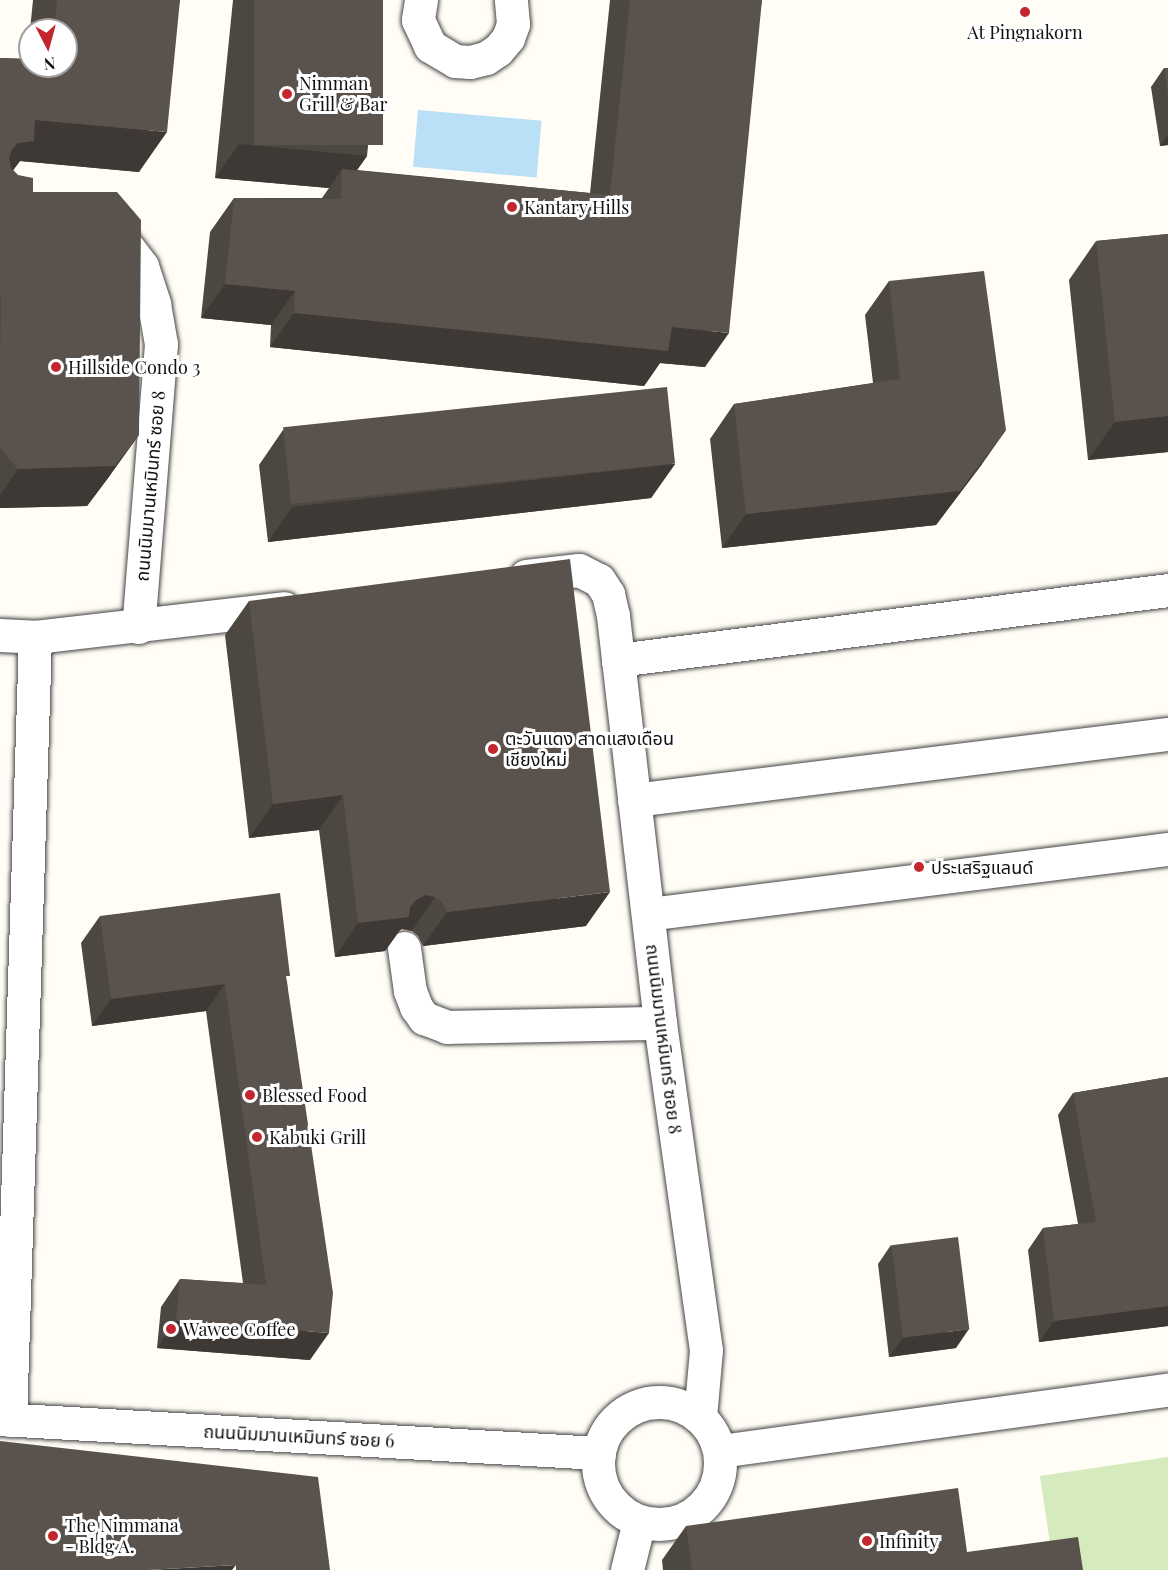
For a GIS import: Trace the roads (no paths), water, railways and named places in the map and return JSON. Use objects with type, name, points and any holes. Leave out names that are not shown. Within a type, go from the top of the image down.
[{"type":"street","points":[[421,0],[418,20],[430,46],[455,61],[470,62],[486,58],[498,50],[508,38],[513,24],[511,0]]},
{"type":"street","name":"ถนนนิมมานเหมินทร์ ซอย 8","points":[[93,212],[108,222],[142,266],[154,304],[161,344],[138,627]]},
{"type":"street","name":"ถนนนิมมานเหมินทร์ ซอย 8","points":[[498,580],[579,570],[599,580],[608,594],[618,660],[660,1023],[706,1350],[700,1417]]},
{"type":"street","points":[[618,660],[1168,590]]},
{"type":"street","points":[[0,635],[35,637],[138,627],[312,604]]},
{"type":"street","points":[[5,1419],[35,637]]},
{"type":"street","points":[[634,800],[1168,734]]},
{"type":"street","points":[[648,914],[1168,849]]},
{"type":"street","points":[[404,948],[410,991],[416,1007],[424,1018],[447,1027],[660,1023]]},
{"type":"street","points":[[720,1451],[1168,1390]]},
{"type":"street","points":[[667,1402],[685,1407],[700,1417],[713,1433],[720,1451],[721,1469],[716,1487],[706,1502],[692,1514],[675,1522],[657,1524],[639,1521],[618,1507],[602,1487],[598,1470],[599,1453],[604,1435],[616,1420],[630,1409],[648,1403],[667,1402]]},
{"type":"street","name":"ถนนนิมมานเหมินทร์ ซอย 6","points":[[5,1419],[599,1453]]},
{"type":"street","points":[[627,1570],[639,1521]]},
{"type":"water","points":[[418,110],[542,121],[537,178],[413,167]]},
{"type":"place","name":"At Pingnakorn","points":[[1025,12]]},
{"type":"place","name":"Nimman Grill & Bar","points":[[287,94]]},
{"type":"place","name":"Kantary Hills","points":[[512,207]]},
{"type":"place","name":"Hillside Condo 3","points":[[56,367]]},
{"type":"place","name":"ตะวันแดง สาดแสงเดือน เชียงใหม่","points":[[493,749]]},
{"type":"place","name":"ประเสริฐแลนด์","points":[[919,867]]},
{"type":"place","name":"Blessed Food","points":[[250,1095]]},
{"type":"place","name":"Kabuki Grill","points":[[257,1137]]},
{"type":"place","name":"Wawee Coffee","points":[[171,1329]]},
{"type":"place","name":"The Nimmana - Bldg A.","points":[[53,1536]]},
{"type":"place","name":"Infinity","points":[[867,1541]]}]
